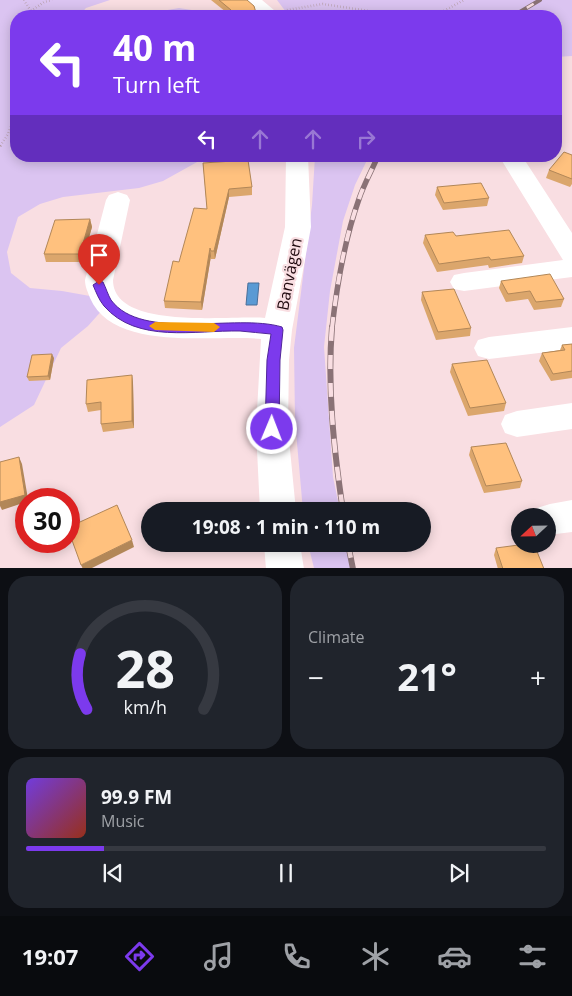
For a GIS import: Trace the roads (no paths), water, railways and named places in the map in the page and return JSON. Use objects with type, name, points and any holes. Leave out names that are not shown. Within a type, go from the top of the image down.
[{"type":"street","points":[[251,0],[264,10]]},
{"type":"street","name":"Banvägen","points":[[277,502],[272,429],[274,360],[277,330],[298,228],[297,162]]},
{"type":"street","points":[[464,282],[572,255],[514,162]]},
{"type":"street","points":[[118,200],[99,285],[107,302],[119,314],[144,325],[186,328],[240,327],[277,330]]},
{"type":"street","points":[[489,348],[572,338]]},
{"type":"street","points":[[517,424],[572,416]]},
{"type":"street","points":[[283,552],[285,568]]},
{"type":"water","points":[[248,283],[259,283],[257,305],[246,305]]},
{"type":"railway","points":[[523,10],[540,0]]},
{"type":"railway","points":[[332,328],[339,279],[349,231],[361,193],[375,162]]},
{"type":"railway","points":[[332,327],[330,373],[332,419],[342,502]]},
{"type":"railway","points":[[350,552],[353,568]]}]
